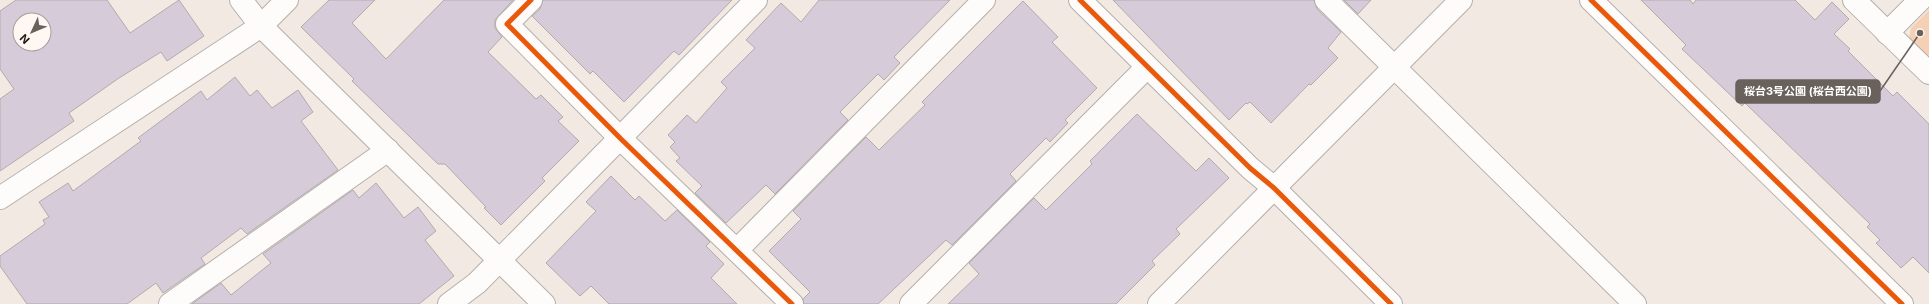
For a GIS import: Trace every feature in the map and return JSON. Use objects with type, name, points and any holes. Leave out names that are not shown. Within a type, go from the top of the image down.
[{"type":"street","points":[[241,0],[261,26],[544,304]]},
{"type":"street","points":[[0,198],[261,26],[287,0]]},
{"type":"street","points":[[531,0],[507,24],[621,139],[792,304]]},
{"type":"street","points":[[449,304],[477,283],[621,139],[756,0]]},
{"type":"street","points":[[737,250],[984,0]]},
{"type":"street","points":[[1080,0],[1250,168],[1274,188],[1391,304]]},
{"type":"street","points":[[1326,0],[1635,304]]},
{"type":"street","points":[[1159,304],[1461,0]]},
{"type":"street","points":[[1591,0],[1902,304]]},
{"type":"street","points":[[1854,0],[1929,73]]},
{"type":"street","points":[[1887,33],[1920,0]]},
{"type":"street","points":[[911,304],[1147,67]]},
{"type":"street","points":[[170,304],[388,150]]},
{"type":"shaded area","points":[[1929,10],[1929,58],[1909,39],[1911,28]]},
{"type":"building","points":[[16,0],[107,0],[130,33],[179,0],[204,36],[167,61],[161,52],[119,78],[69,113],[74,121],[0,171],[0,99],[14,89],[0,69],[0,11]]},
{"type":"building","points":[[329,0],[375,0],[352,23],[386,59],[444,0],[513,0],[495,20],[495,28],[502,37],[488,52],[536,99],[541,95],[563,117],[558,121],[579,141],[542,178],[545,181],[501,225],[445,164],[438,164],[352,81],[354,79],[301,27]]},
{"type":"building","points":[[543,0],[732,0],[679,55],[674,51],[624,102],[593,71],[590,74],[532,16],[540,9]]},
{"type":"building","points":[[819,0],[950,0],[894,57],[900,63],[884,80],[878,74],[840,112],[848,120],[775,194],[766,185],[726,223],[695,193],[702,186],[676,161],[680,158],[670,147],[675,142],[668,135],[687,115],[696,123],[727,88],[721,82],[755,48],[746,40],[781,3],[801,22]]},
{"type":"building","points":[[1113,0],[1314,0],[1317,9],[1341,32],[1328,48],[1338,58],[1311,85],[1309,84],[1271,123],[1250,102],[1247,104],[1246,103],[1229,120]]},
{"type":"building","points":[[1344,0],[1371,0],[1358,14]]},
{"type":"building","points":[[1641,0],[1690,0],[1693,4],[1696,0],[1795,0],[1815,20],[1832,2],[1849,19],[1834,34],[1850,49],[1848,51],[1893,96],[1897,92],[1929,124],[1929,273],[1913,257],[1901,268],[1876,243],[1880,240],[1867,227],[1870,224],[1745,103],[1742,106],[1682,49],[1686,45]]},
{"type":"building","points":[[1023,1],[1058,37],[1052,42],[1097,88],[1065,120],[1068,123],[1050,142],[1046,138],[1010,174],[1016,181],[952,245],[946,240],[878,304],[804,304],[803,299],[810,292],[769,251],[801,219],[793,211],[866,137],[879,150],[925,105],[922,102]]},
{"type":"building","points":[[235,77],[250,96],[257,90],[272,108],[298,90],[313,112],[301,121],[338,170],[247,234],[241,228],[201,258],[205,264],[163,293],[156,283],[127,304],[27,304],[0,266],[0,256],[45,224],[43,220],[49,217],[39,202],[68,183],[73,191],[141,141],[138,138],[201,91],[207,100]]},
{"type":"building","points":[[1137,114],[1196,171],[1209,158],[1229,178],[1176,229],[1180,234],[1152,261],[1155,265],[1116,304],[948,304],[979,274],[969,263],[1034,198],[1046,210],[1092,164],[1090,161]]},
{"type":"building","points":[[611,176],[635,200],[639,196],[665,221],[677,210],[710,242],[706,246],[724,264],[711,278],[737,304],[609,304],[591,286],[580,296],[546,263],[596,211],[586,202]]},
{"type":"building","points":[[376,183],[404,218],[418,207],[436,231],[425,240],[454,276],[419,304],[192,304],[221,283],[231,295],[271,263],[263,254],[353,190],[359,198]]},
{"type":"cycle path","points":[[531,0],[507,24],[621,139],[792,304]]},
{"type":"cycle path","points":[[1080,0],[1250,168],[1274,188],[1391,304]]},
{"type":"cycle path","points":[[1591,0],[1902,304]]},
{"type":"place","name":"桜台3号公園 (桜台西公園)","points":[[1920,33]]}]
